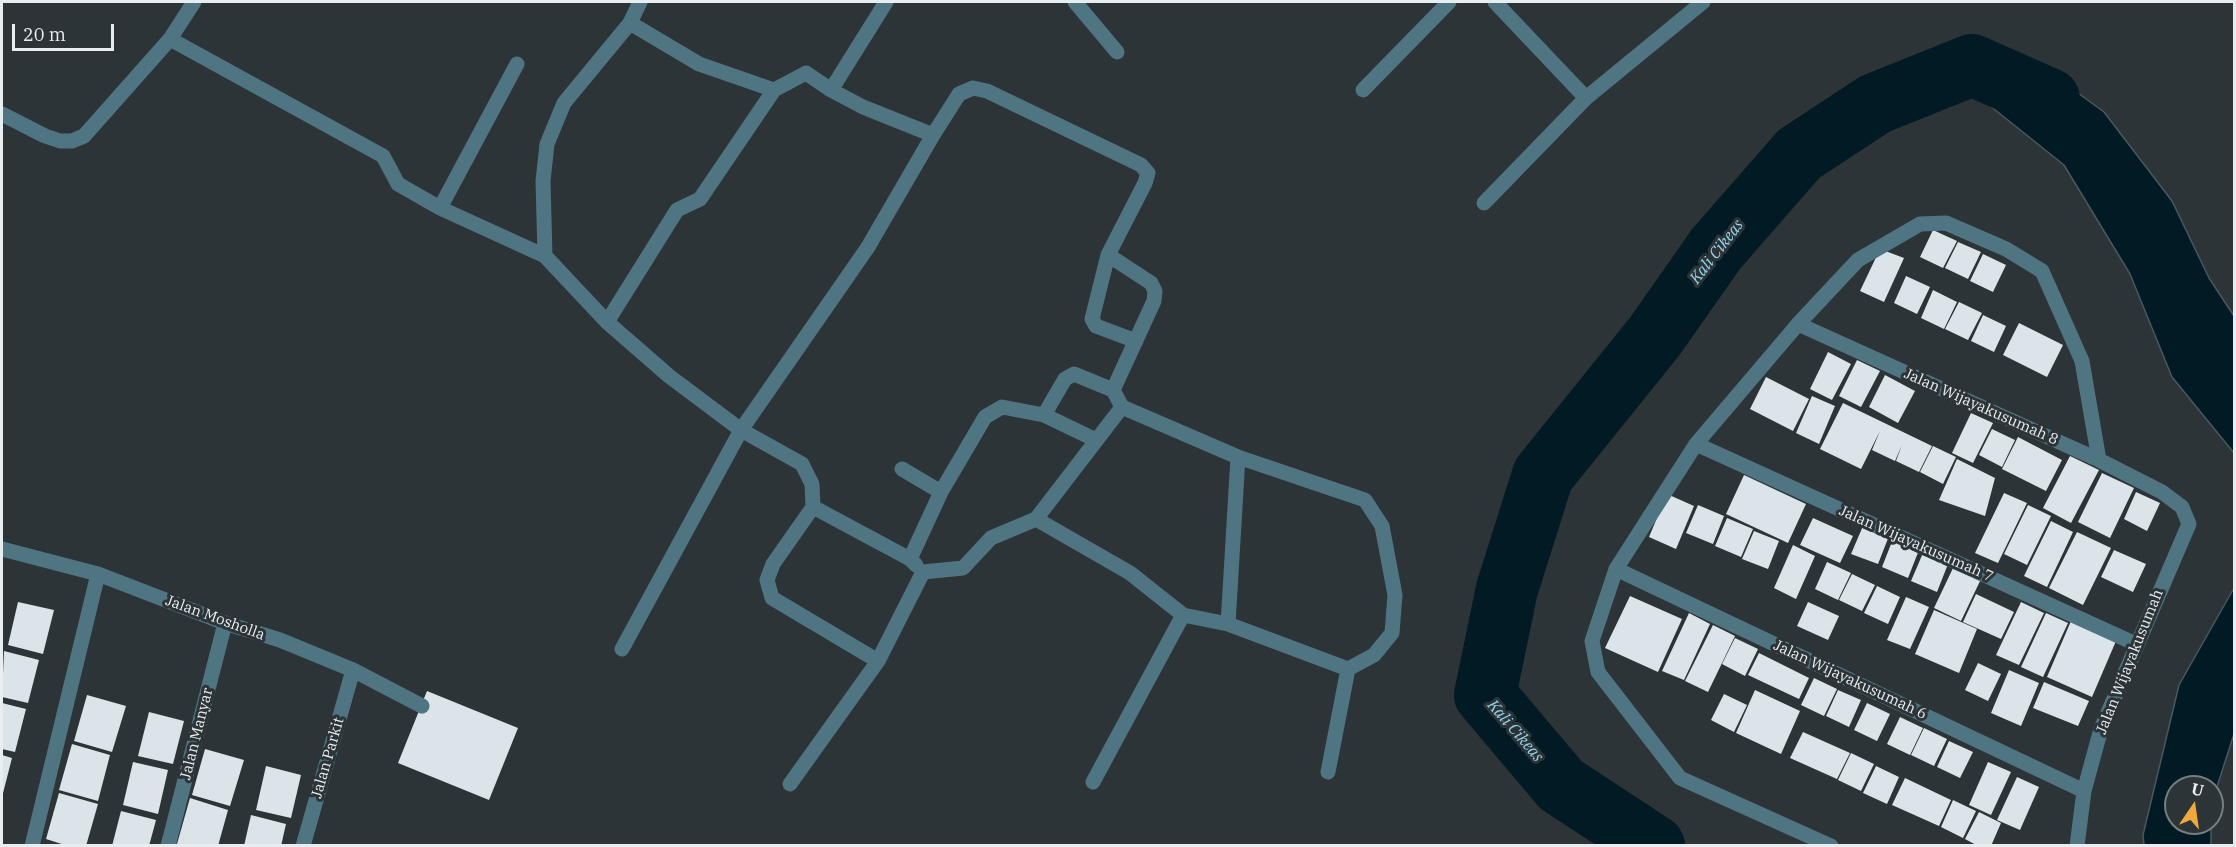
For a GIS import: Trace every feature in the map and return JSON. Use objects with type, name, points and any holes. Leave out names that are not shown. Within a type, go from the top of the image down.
[{"type":"street","points":[[2,114],[45,136],[72,141],[84,136],[170,39],[194,2]]},
{"type":"street","points":[[544,256],[543,181],[547,144],[564,103],[630,23],[640,2]]},
{"type":"street","points":[[831,90],[886,2]]},
{"type":"street","points":[[1075,2],[1117,52]]},
{"type":"street","points":[[1363,90],[1449,2]]},
{"type":"street","points":[[1495,2],[1586,99]]},
{"type":"street","points":[[1484,203],[1586,99],[1703,2]]},
{"type":"street","points":[[630,23],[699,64],[774,90]]},
{"type":"street","points":[[170,39],[382,156],[398,184],[440,208],[544,256],[607,322],[669,376],[741,430],[802,464],[812,484],[813,507],[773,564],[767,580],[772,598],[878,661]]},
{"type":"street","points":[[440,208],[517,64]]},
{"type":"street","points":[[607,322],[677,210],[700,199],[774,90],[806,73],[863,107],[933,135]]},
{"type":"street","points":[[622,649],[741,430],[868,248],[959,94],[973,88],[987,91],[1140,165],[1148,173],[1108,255],[1092,319],[1096,326],[1136,341]]},
{"type":"street","points":[[1831,846],[1680,778],[1598,672],[1592,641],[1616,569],[1696,444],[1798,324],[1858,260],[1920,224],[1946,223],[2006,249],[2042,271],[2082,361],[2098,460]]},
{"type":"street","points":[[1108,255],[1151,283],[1155,291],[1154,301],[1113,390]]},
{"type":"street","name":"Jalan Wijayakusumah 8","points":[[1798,324],[2098,460],[2162,492]]},
{"type":"street","points":[[1036,519],[1130,573],[1183,615],[1228,624],[1348,669],[1374,655],[1392,633],[1395,595],[1382,526],[1365,500],[1238,457],[1122,407],[1113,390],[1074,374],[1065,379],[1044,415]]},
{"type":"street","points":[[910,559],[941,492],[986,417],[1002,407],[1044,415],[1096,440]]},
{"type":"street","points":[[923,572],[963,568],[991,538],[1036,519],[1122,407]]},
{"type":"street","name":"Jalan Wijayakusumah 7","points":[[1696,444],[2136,644]]},
{"type":"street","points":[[1228,624],[1238,457]]},
{"type":"street","points":[[902,469],[941,492]]},
{"type":"street","name":"Jalan Wijayakusumah","points":[[2077,846],[2084,791],[2101,729],[2189,524],[2182,507],[2162,492]]},
{"type":"street","points":[[813,507],[910,559],[923,572]]},
{"type":"street","name":"Jalan Mosholla","points":[[2,549],[98,574],[225,623],[280,640],[353,670],[422,706]]},
{"type":"street","name":"Jalan Wijayakusumah 6","points":[[1616,569],[2084,791]]},
{"type":"street","points":[[790,784],[878,661],[923,572]]},
{"type":"street","points":[[32,846],[98,574]]},
{"type":"street","points":[[1093,782],[1183,615]]},
{"type":"street","name":"Jalan Manyar","points":[[168,846],[225,623]]},
{"type":"street","points":[[1328,772],[1348,669]]},
{"type":"street","name":"Jalan Parkit","points":[[303,846],[353,670]]},
{"type":"water","points":[[1981,40],[2034,61],[2104,112],[2172,201],[2209,278],[2234,316],[2234,453],[2172,377],[2130,274],[2064,165],[1974,93],[1972,65]]},
{"type":"water","points":[[2234,588],[2234,734],[2221,775],[2164,775],[2164,835],[2211,835],[2211,845],[2144,845],[2143,835],[2179,685]]},
{"type":"building","points":[[1933,230],[1957,241],[1943,268],[1920,257]]},
{"type":"building","points":[[1958,242],[1981,252],[1968,279],[1945,268]]},
{"type":"building","points":[[1880,249],[1904,258],[1884,302],[1860,291]]},
{"type":"building","points":[[1983,254],[2006,265],[1993,292],[1970,281]]},
{"type":"building","points":[[1906,276],[1930,287],[1917,314],[1894,303]]},
{"type":"building","points":[[1933,290],[1957,302],[1944,329],[1921,318]]},
{"type":"building","points":[[1959,302],[1982,313],[1968,340],[1945,329]]},
{"type":"building","points":[[1983,315],[2006,326],[1994,352],[1971,341]]},
{"type":"building","points":[[2019,323],[2063,345],[2047,377],[2003,355]]},
{"type":"building","points":[[1828,352],[1851,364],[1832,400],[1810,389]]},
{"type":"building","points":[[1857,360],[1880,371],[1861,407],[1839,396]]},
{"type":"building","points":[[1885,375],[1915,391],[1898,423],[1869,407]]},
{"type":"building","points":[[1766,377],[1809,399],[1793,431],[1750,409]]},
{"type":"building","points":[[1812,396],[1835,406],[1819,444],[1796,433]]},
{"type":"building","points":[[1843,403],[1932,446],[1919,472],[1896,461],[1902,445],[1895,461],[1872,450],[1880,431],[1861,469],[1820,449]]},
{"type":"building","points":[[1971,413],[1993,423],[1973,463],[1952,453]]},
{"type":"building","points":[[1992,429],[2015,440],[2002,467],[1979,455]]},
{"type":"building","points":[[2018,437],[2062,460],[2046,491],[2002,469]]},
{"type":"building","points":[[1933,446],[1956,457],[1943,484],[1920,472]]},
{"type":"building","points":[[2070,456],[2099,470],[2071,523],[2043,508]]},
{"type":"building","points":[[1957,459],[1995,478],[1985,516],[1939,500]]},
{"type":"building","points":[[2102,473],[2134,488],[2110,538],[2078,522]]},
{"type":"building","points":[[1744,475],[1806,504],[1788,543],[1726,514]]},
{"type":"building","points":[[2136,492],[2160,503],[2147,531],[2124,519]]},
{"type":"building","points":[[2004,493],[2027,503],[1998,563],[1975,553]]},
{"type":"building","points":[[1667,494],[1694,506],[1676,549],[1649,537]]},
{"type":"building","points":[[1698,505],[1724,516],[1713,544],[1686,533]]},
{"type":"building","points":[[2028,505],[2051,516],[2027,565],[2004,554]]},
{"type":"building","points":[[1727,518],[1753,529],[1741,557],[1715,546]]},
{"type":"building","points":[[1813,518],[1853,536],[1840,563],[1800,545]]},
{"type":"building","points":[[2051,521],[2073,532],[2047,587],[2024,576]]},
{"type":"building","points":[[1863,526],[1889,536],[1878,564],[1851,554]]},
{"type":"building","points":[[1754,531],[1779,541],[1768,569],[1742,559]]},
{"type":"building","points":[[2077,532],[2111,548],[2083,605],[2049,588]]},
{"type":"building","points":[[1893,539],[1919,550],[1908,578],[1882,567]]},
{"type":"building","points":[[1793,545],[1815,556],[1796,599],[1774,588]]},
{"type":"building","points":[[2114,550],[2146,564],[2133,592],[2101,577]]},
{"type":"building","points":[[1923,553],[1948,564],[1937,592],[1911,581]]},
{"type":"building","points":[[1827,562],[1851,573],[1838,600],[1815,589]]},
{"type":"building","points":[[1954,566],[1981,579],[1961,621],[1934,608]]},
{"type":"building","points":[[1852,574],[1875,585],[1862,611],[1839,600]]},
{"type":"building","points":[[1877,586],[1900,597],[1888,624],[1864,613]]},
{"type":"building","points":[[1976,594],[2014,612],[2001,639],[1963,622]]},
{"type":"building","points":[[1630,596],[1682,619],[1658,672],[1605,648]]},
{"type":"building","points":[[1906,597],[1929,607],[1910,649],[1887,640]]},
{"type":"building","points":[[18,602],[54,610],[43,654],[8,645]]},
{"type":"building","points":[[1808,602],[1839,616],[1828,640],[1797,626]]},
{"type":"building","points":[[2021,602],[2044,613],[2019,665],[1996,655]]},
{"type":"building","points":[[1934,610],[1977,629],[1959,673],[1915,654]]},
{"type":"building","points":[[1689,613],[1710,624],[1684,680],[1662,671]]},
{"type":"building","points":[[2046,613],[2068,623],[2043,677],[2021,667]]},
{"type":"building","points":[[2071,621],[2116,641],[2092,697],[2047,677]]},
{"type":"building","points":[[1713,625],[1735,636],[1708,692],[1685,681]]},
{"type":"building","points":[[1735,638],[1758,649],[1745,676],[1722,664]]},
{"type":"building","points":[[4,651],[39,660],[28,703],[2,697]]},
{"type":"building","points":[[1759,653],[1809,678],[1799,699],[1748,675]]},
{"type":"building","points":[[1978,663],[2001,674],[1988,701],[1965,690]]},
{"type":"building","points":[[2009,670],[2039,683],[2021,726],[1991,713]]},
{"type":"building","points":[[1814,678],[1837,689],[1824,716],[1801,705]]},
{"type":"building","points":[[2044,682],[2089,701],[2078,726],[2033,708]]},
{"type":"building","points":[[1755,690],[1800,711],[1781,754],[1736,733]]},
{"type":"building","points":[[1838,690],[1861,700],[1849,727],[1826,716]]},
{"type":"building","points":[[427,691],[518,728],[489,800],[398,763]]},
{"type":"building","points":[[1724,694],[1747,705],[1734,732],[1711,720]]},
{"type":"building","points":[[87,695],[126,706],[112,752],[74,741]]},
{"type":"building","points":[[2,703],[26,709],[15,752],[2,749]]},
{"type":"building","points":[[1867,703],[1890,714],[1877,741],[1854,730]]},
{"type":"building","points":[[149,712],[184,721],[173,764],[138,756]]},
{"type":"building","points":[[1900,717],[1923,728],[1910,755],[1887,744]]},
{"type":"building","points":[[1924,728],[1947,739],[1934,766],[1911,755]]},
{"type":"building","points":[[1803,732],[1850,753],[1837,779],[1790,758]]},
{"type":"building","points":[[1949,741],[1973,752],[1960,778],[1937,767]]},
{"type":"building","points":[[72,744],[110,755],[98,801],[59,790]]},
{"type":"building","points":[[205,749],[244,760],[230,806],[192,795]]},
{"type":"building","points":[[1851,753],[1874,764],[1861,791],[1838,780]]},
{"type":"building","points":[[2,755],[12,758],[2,797]]},
{"type":"building","points":[[133,762],[168,770],[158,814],[123,805]]},
{"type":"building","points":[[1988,762],[2011,772],[1991,815],[1969,805]]},
{"type":"building","points":[[266,766],[301,775],[291,818],[256,810]]},
{"type":"building","points":[[1876,766],[1899,777],[1887,804],[1863,793]]},
{"type":"building","points":[[2017,777],[2039,787],[2020,830],[1997,820]]},
{"type":"building","points":[[1905,778],[1951,800],[1939,826],[1892,805]]},
{"type":"building","points":[[59,793],[98,804],[86,846],[68,846],[46,839]]},
{"type":"building","points":[[190,798],[228,810],[218,846],[177,844]]},
{"type":"building","points":[[1953,800],[1976,811],[1963,838],[1941,827]]},
{"type":"building","points":[[121,811],[156,820],[149,846],[112,846]]},
{"type":"building","points":[[1979,812],[2001,823],[1991,846],[1978,846],[1965,839]]},
{"type":"building","points":[[251,815],[286,824],[281,846],[244,846]]},
{"type":"waterway","name":"Kali Cikeas","points":[[1654,846],[1561,785],[1485,695],[1507,589],[1543,475],[1655,336],[1716,249],[1799,154],[1875,104],[1972,65],[2049,99]]}]
